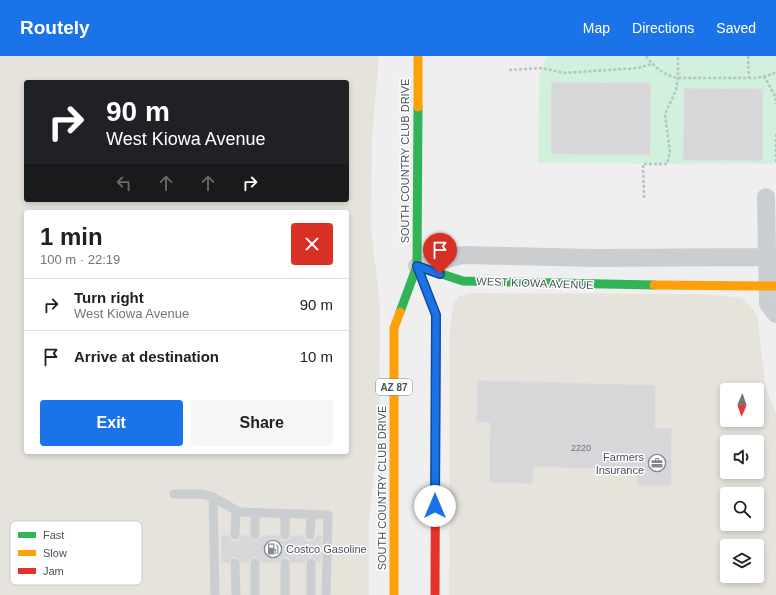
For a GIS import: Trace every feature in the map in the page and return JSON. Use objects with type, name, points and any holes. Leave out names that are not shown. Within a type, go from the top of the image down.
[{"type":"main road","name":"SOUTH COUNTRY CLUB DRIVE","points":[[394,595],[394,328],[417,266],[418,56]]},
{"type":"main road","name":"SOUTH COUNTRY CLUB DRIVE","points":[[417,266],[436,315],[435,595]]},
{"type":"main road","name":"WEST KIOWA AVENUE","points":[[417,266],[463,282],[772,287]]},
{"type":"street","points":[[766,197],[772,257],[772,287],[768,304],[776,314]]},
{"type":"street","points":[[417,266],[463,255],[595,258],[772,257]]},
{"type":"lane","points":[[174,494],[200,494],[213,497],[239,512],[328,515],[326,595]]},
{"type":"lane","points":[[213,497],[215,595]]},
{"type":"lane","points":[[235,535],[236,510]]},
{"type":"lane","points":[[255,513],[255,535]]},
{"type":"lane","points":[[285,514],[285,535]]},
{"type":"lane","points":[[310,535],[311,515]]},
{"type":"lane","points":[[235,563],[236,595]]},
{"type":"lane","points":[[255,563],[255,595]]},
{"type":"lane","points":[[285,563],[285,595]]},
{"type":"lane","points":[[311,563],[311,595]]},
{"type":"path","points":[[646,56],[651,64],[668,76],[678,78],[756,78],[773,74],[776,71]]},
{"type":"path","points":[[644,198],[643,164],[667,164],[670,152],[665,114],[676,90],[678,78],[678,56]]},
{"type":"path","points":[[748,56],[748,78]]},
{"type":"path","points":[[509,70],[542,68],[564,73],[638,68],[651,64]]},
{"type":"path","points":[[764,76],[776,98],[776,104]]},
{"type":"path","points":[[776,134],[776,164]]},
{"type":"shaded area","points":[[0,56],[379,56],[372,138],[371,227],[380,306],[379,426],[369,518],[369,595],[0,595]]},
{"type":"shaded area","points":[[472,293],[703,294],[742,298],[757,315],[766,390],[776,413],[776,595],[449,595],[450,328],[453,305],[459,296]]},
{"type":"green space","points":[[547,56],[776,56],[776,164],[538,163],[539,75]],"holes":[[[551,82],[651,84],[650,155],[551,154]],[[684,88],[763,89],[763,161],[684,160]]]},
{"type":"building","points":[[551,82],[651,83],[650,155],[551,154]]},
{"type":"building","points":[[684,88],[763,89],[763,161],[683,160]]},
{"type":"building","points":[[477,380],[656,385],[655,428],[672,428],[671,486],[637,486],[637,470],[533,467],[533,484],[489,483],[490,423],[476,423]]},
{"type":"building","name":"Costco Gasoline","points":[[221,535],[229,535],[231,540],[235,541],[240,539],[241,535],[249,535],[252,540],[255,541],[260,538],[261,535],[279,535],[282,540],[285,541],[290,538],[291,535],[304,535],[306,540],[310,541],[315,539],[316,535],[322,535],[321,563],[317,563],[314,558],[311,557],[306,560],[305,563],[291,563],[288,558],[285,557],[280,560],[279,563],[261,563],[258,558],[255,557],[250,560],[249,563],[241,563],[240,560],[235,557],[232,558],[229,563],[221,563]]},
{"type":"traffic: fast","points":[[400,312],[417,266],[418,107]]},
{"type":"traffic: fast","points":[[417,266],[463,281],[654,285]]},
{"type":"traffic: slow","points":[[418,56],[418,107]]},
{"type":"traffic: slow","points":[[654,285],[776,286]]},
{"type":"traffic: slow","points":[[394,595],[394,328],[400,312]]},
{"type":"traffic: jam","points":[[417,266],[436,315],[435,595]]},
{"type":"place","name":"Farmers Insurance","points":[[657,463]]},
{"type":"place","name":"Costco Gasoline","points":[[273,549]]},
{"type":"route","points":[[435,506],[436,315],[417,266],[440,274]]}]
